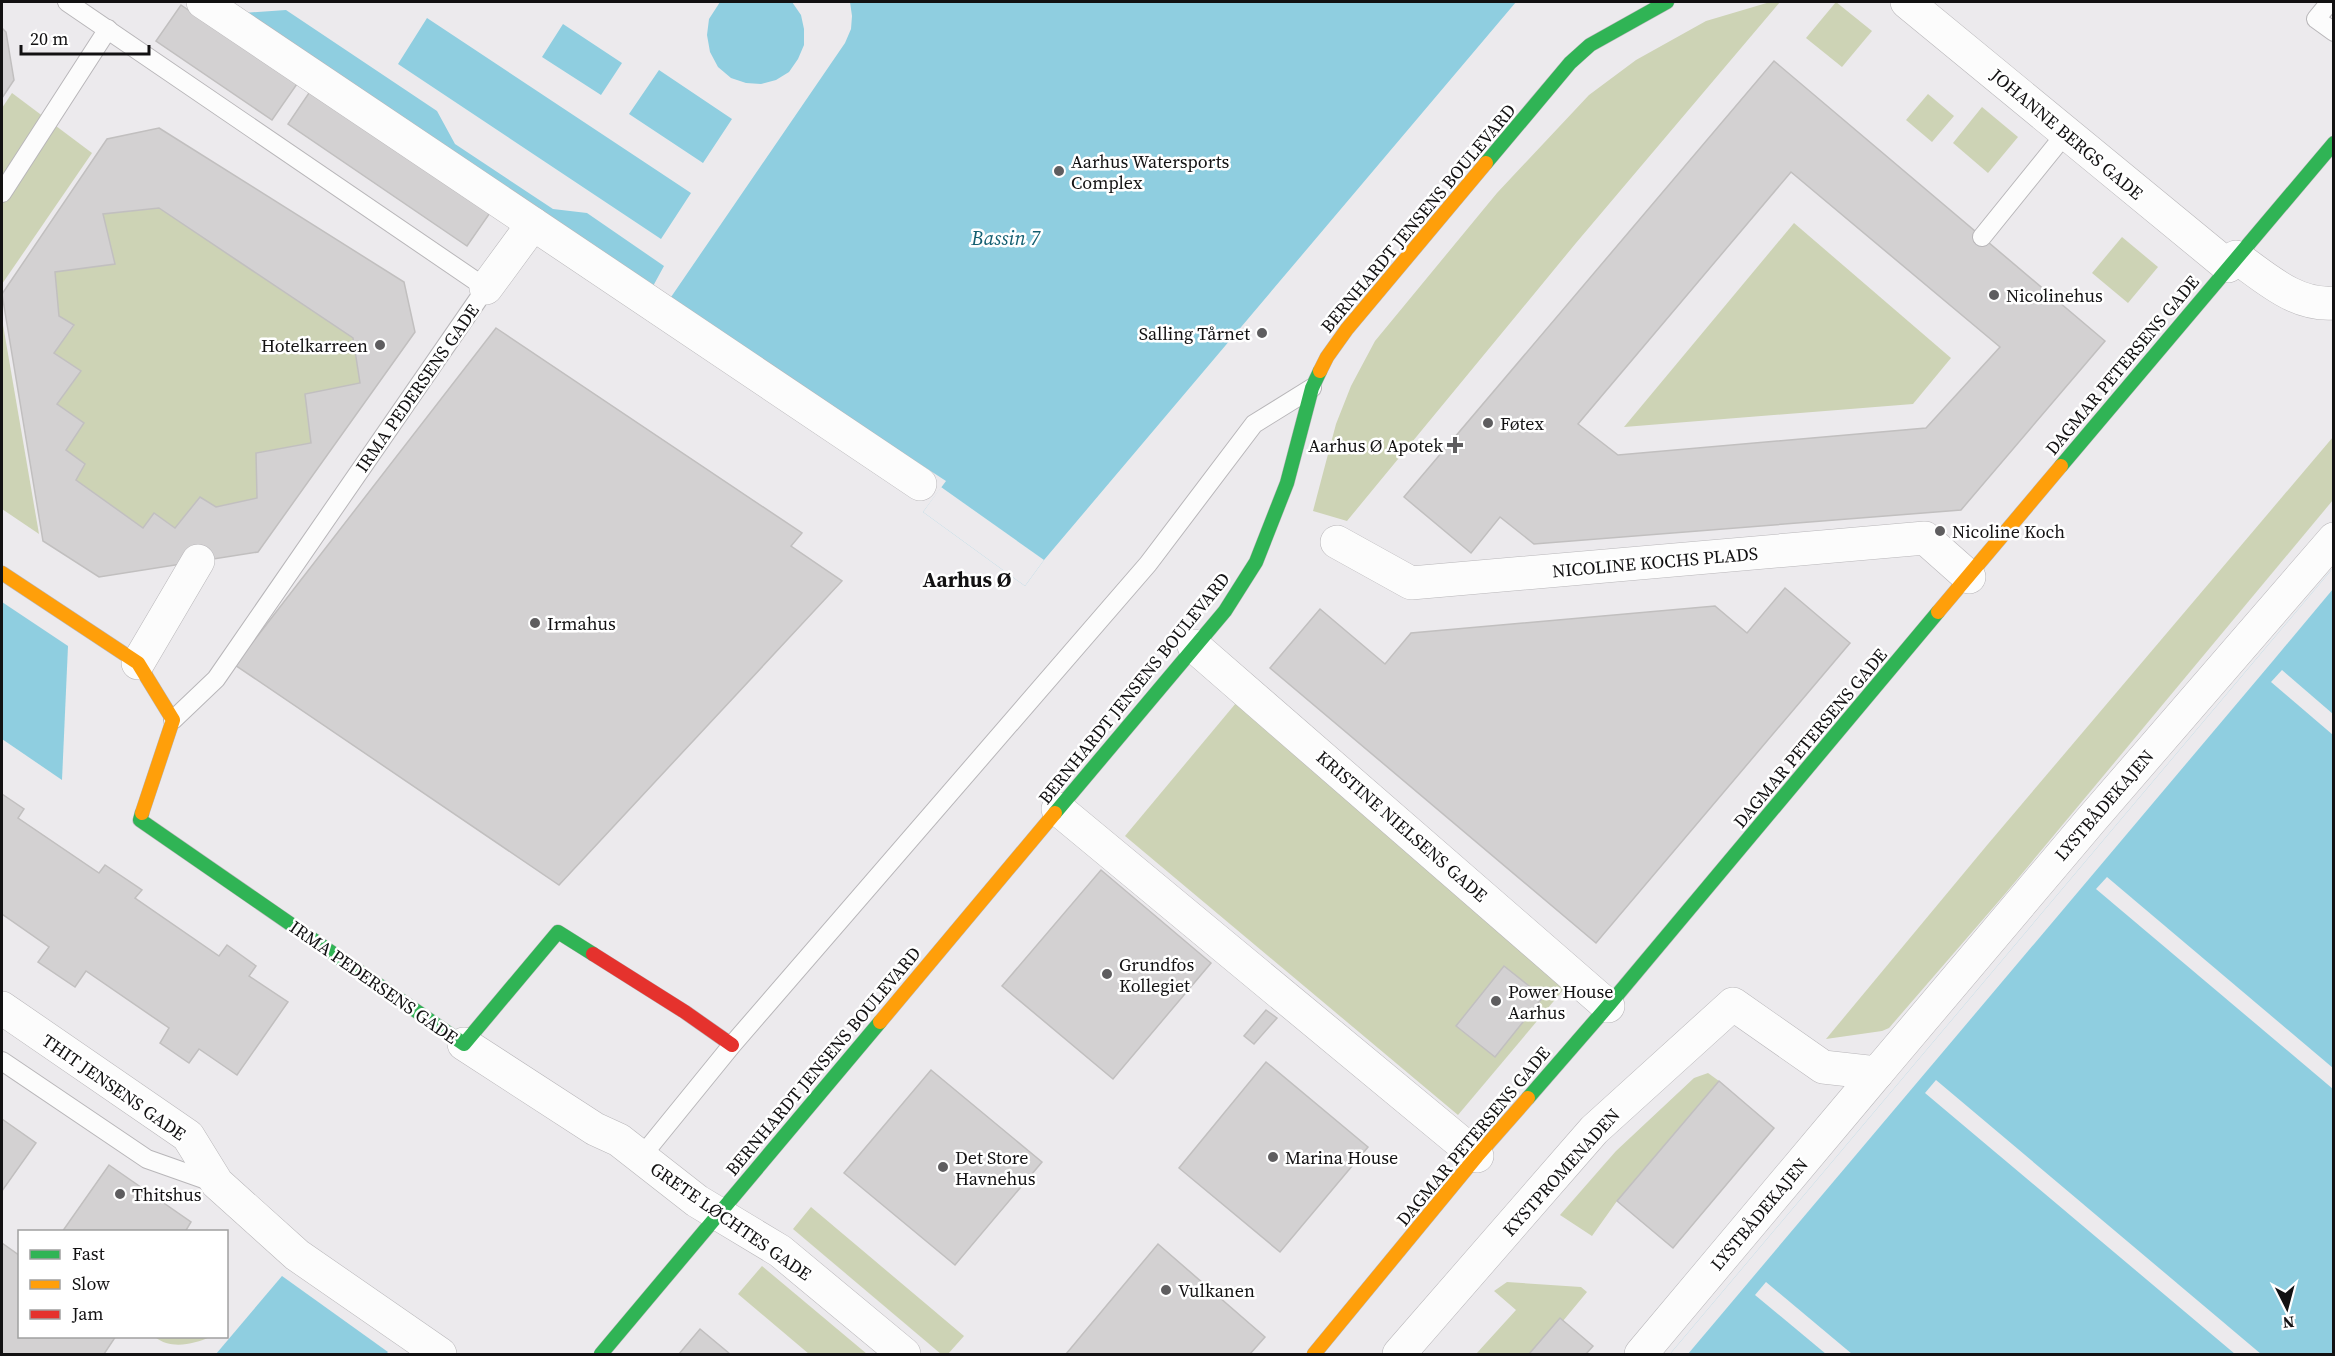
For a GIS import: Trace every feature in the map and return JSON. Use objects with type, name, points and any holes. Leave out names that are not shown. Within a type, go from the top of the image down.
[{"type":"street","points":[[203,2],[920,484]]},
{"type":"street","name":"BERNHARDT JENSENS BOULEVARD","points":[[601,1354],[1225,611],[1256,562],[1287,483],[1312,388],[1327,357],[1347,329],[1570,63],[1590,45],[1666,2]]},
{"type":"street","name":"JOHANNE BERGS GADE","points":[[1907,2],[2066,133],[2232,262]]},
{"type":"street","name":"DAGMAR PETERSENS GADE","points":[[1314,1354],[1477,1156],[1608,1006],[2334,143]]},
{"type":"street","points":[[486,288],[533,224]]},
{"type":"street","points":[[2232,262],[2294,297],[2321,304],[2334,303]]},
{"type":"street","name":"NICOLINE KOCHS PLADS","points":[[1337,542],[1411,583],[1925,538],[1969,577]]},
{"type":"street","name":"LYSTBÅDEKAJEN","points":[[1641,1354],[2099,811],[2334,539]]},
{"type":"street","points":[[138,663],[198,561]]},
{"type":"street","points":[[2,573],[138,663],[173,720]]},
{"type":"street","name":"KRISTINE NIELSENS GADE","points":[[1194,646],[1608,1006]]},
{"type":"street","name":"IRMA PEDERSENS GADE","points":[[173,720],[140,820],[464,1044],[558,932],[685,1012],[732,1045]]},
{"type":"street","points":[[1058,809],[1477,1156]]},
{"type":"street","name":"KYSTPROMENADEN","points":[[1399,1354],[1594,1130],[1734,1004],[1823,1067],[1877,1073]]},
{"type":"street","name":"THIT JENSENS GADE","points":[[2,1008],[188,1136],[217,1183],[297,1255],[430,1347]]},
{"type":"street","name":"GRETE LØCHTES GADE","points":[[464,1044],[595,1129],[619,1140],[697,1201],[780,1251],[904,1354]]},
{"type":"lane","name":"IRMA PEDERSENS GADE","points":[[67,2],[486,288],[216,679],[173,720]]},
{"type":"lane","points":[[2330,2],[2316,19],[2334,32]]},
{"type":"lane","points":[[2,193],[108,30]]},
{"type":"lane","points":[[1982,237],[2066,133]]},
{"type":"lane","points":[[641,1157],[732,1045],[1148,564],[1254,424],[1312,388]]},
{"type":"lane","points":[[2,1061],[147,1159],[217,1183]]},
{"type":"green space","points":[[1770,2],[1780,2],[1576,243],[1347,521],[1313,511],[1336,424],[1351,386],[1375,341],[1497,193],[1589,95],[1636,60],[1706,21]]},
{"type":"green space","points":[[1836,2],[1872,31],[1842,67],[1806,38]]},
{"type":"green space","points":[[12,93],[92,153],[2,284],[2,108]]},
{"type":"green space","points":[[1928,94],[1954,116],[1932,142],[1906,120]]},
{"type":"green space","points":[[1982,107],[2018,137],[1988,173],[1953,143]]},
{"type":"green space","points":[[159,208],[353,338],[360,383],[311,443],[256,453],[257,498],[216,507],[200,498],[175,528],[154,513],[143,528],[76,480],[85,464],[66,450],[84,423],[57,404],[81,371],[54,353],[74,326],[59,316],[55,272],[115,264],[103,214]]},
{"type":"green space","points":[[1794,223],[1951,358],[1913,404],[1624,427]]},
{"type":"green space","points":[[2122,237],[2158,267],[2128,303],[2092,273]]},
{"type":"green space","points":[[2,319],[39,534],[2,509]]},
{"type":"green space","points":[[2333,437],[2333,500],[2005,894],[1889,1028],[1826,1039],[1988,844]]},
{"type":"green space","points":[[1236,703],[1569,983],[1458,1115],[1125,836]]},
{"type":"green space","points":[[1708,1073],[1719,1081],[1617,1201],[1592,1236],[1560,1215],[1616,1151],[1694,1078]]},
{"type":"green space","points":[[811,1207],[964,1336],[948,1354],[941,1354],[793,1229]]},
{"type":"green space","points":[[762,1266],[867,1354],[809,1354],[738,1294]]},
{"type":"green space","points":[[1507,1282],[1581,1287],[1587,1292],[1563,1321],[1560,1319],[1529,1354],[1476,1354],[1516,1310],[1494,1291]]},
{"type":"green space","points":[[156,1338],[207,1338],[190,1344],[175,1345]]},
{"type":"water","name":"Bassin 7","points":[[227,2],[1516,2],[1044,560],[1025,586],[923,512],[946,481],[669,300]]},
{"type":"water","points":[[2333,568],[2333,1354],[1670,1354]]},
{"type":"water","points":[[2,602],[68,646],[62,780],[2,739]]},
{"type":"water","points":[[282,1276],[388,1352],[386,1354],[216,1354]]},
{"type":"pier","points":[[227,2],[720,2],[709,19],[707,35],[710,52],[718,67],[731,78],[746,83],[761,84],[776,80],[789,72],[804,45],[801,15],[792,2],[850,2],[852,16],[851,29],[845,43],[669,300],[652,288],[664,266],[587,213],[553,209],[455,144],[437,111],[286,10],[243,13]],"holes":[[[427,18],[691,193],[661,239],[398,64]],[[563,24],[622,63],[601,95],[542,57]],[[659,70],[732,119],[703,163],[629,114]]]},
{"type":"pier","points":[[941,487],[1044,560],[1025,586],[923,512]]},
{"type":"pier","points":[[2333,568],[2333,589],[2272,662],[1688,1354],[1670,1354]]},
{"type":"pier","points":[[2282,670],[2333,714],[2333,735],[2271,682]]},
{"type":"pier","points":[[2107,877],[2333,1068],[2333,1089],[2096,889]]},
{"type":"pier","points":[[1936,1080],[2261,1354],[2235,1354],[1925,1093]]},
{"type":"pier","points":[[1766,1282],[1852,1354],[1826,1354],[1755,1295]]},
{"type":"building","points":[[181,5],[297,84],[272,120],[156,41]]},
{"type":"building","points":[[2,28],[6,32],[14,80],[2,98]]},
{"type":"building","name":"Nicolinehus","points":[[1774,61],[2105,341],[1961,510],[1534,544],[1500,517],[1471,553],[1404,497]],"holes":[[[1791,172],[2000,347],[1926,428],[1618,455],[1578,424]]]},
{"type":"building","points":[[311,90],[492,210],[467,246],[288,124]]},
{"type":"building","name":"Hotelkarreen","points":[[159,128],[404,282],[415,332],[258,552],[99,577],[43,541],[2,294],[107,139]],"holes":[[[159,208],[353,338],[360,383],[305,394],[311,443],[256,453],[257,498],[216,507],[200,497],[175,528],[154,513],[143,528],[76,480],[85,464],[66,450],[84,423],[57,404],[81,371],[54,353],[74,325],[59,316],[55,272],[115,264],[103,214]]]},
{"type":"building","name":"Irmahus","points":[[496,328],[802,533],[791,546],[842,581],[559,885],[235,665]]},
{"type":"building","points":[[1785,588],[1850,643],[1596,943],[1270,668],[1320,609],[1385,664],[1411,633],[1715,606],[1747,633]]},
{"type":"building","points":[[2,794],[24,809],[18,818],[99,873],[105,865],[142,890],[135,898],[219,956],[227,945],[256,966],[249,976],[288,1002],[237,1075],[199,1049],[189,1063],[160,1043],[169,1028],[86,971],[75,987],[38,962],[49,947],[2,914]]},
{"type":"building","name":"Grundfos Kollegiet","points":[[1101,870],[1211,963],[1113,1079],[1002,986]]},
{"type":"building","points":[[1504,966],[1543,997],[1495,1057],[1456,1026]]},
{"type":"building","points":[[1266,1010],[1277,1018],[1254,1044],[1244,1036]]},
{"type":"building","name":"Marina House","points":[[1266,1062],[1368,1147],[1280,1252],[1179,1168]]},
{"type":"building","name":"Det Store Havnehus","points":[[931,1070],[1042,1162],[955,1265],[844,1173]]},
{"type":"building","points":[[1719,1081],[1774,1128],[1673,1248],[1617,1201]]},
{"type":"building","points":[[2,1119],[36,1143],[2,1191]]},
{"type":"building","name":"Thitshus","points":[[109,1165],[191,1222],[186,1230],[63,1230]]},
{"type":"building","points":[[2,1243],[18,1255],[18,1338],[115,1338],[104,1354],[2,1354]]},
{"type":"building","name":"Vulkanen","points":[[1158,1244],[1265,1337],[1250,1354],[1066,1354]]},
{"type":"building","points":[[1560,1318],[1593,1346],[1586,1354],[1529,1354]]},
{"type":"building","points":[[700,1329],[730,1354],[679,1354]]},
{"type":"traffic: fast","points":[[1486,163],[1570,63],[1590,45],[1667,2]]},
{"type":"traffic: fast","points":[[2061,466],[2334,143]]},
{"type":"traffic: fast","points":[[1055,813],[1225,611],[1256,562],[1287,483],[1312,388],[1320,371]]},
{"type":"traffic: fast","points":[[1528,1098],[1608,1006],[1938,612]]},
{"type":"traffic: fast","points":[[142,813],[140,820],[464,1044],[558,932],[593,954]]},
{"type":"traffic: fast","points":[[601,1354],[880,1022]]},
{"type":"traffic: slow","points":[[1320,371],[1347,329],[1486,163]]},
{"type":"traffic: slow","points":[[1938,612],[2061,466]]},
{"type":"traffic: slow","points":[[2,573],[138,663],[173,720],[142,813]]},
{"type":"traffic: slow","points":[[880,1022],[1055,813]]},
{"type":"traffic: slow","points":[[1314,1354],[1477,1156],[1528,1098]]},
{"type":"traffic: jam","points":[[593,954],[685,1012],[732,1045]]},
{"type":"place","name":"Aarhus Watersports Complex","points":[[1059,171]]},
{"type":"place","name":"Nicolinehus","points":[[1994,295]]},
{"type":"place","name":"Salling Tårnet","points":[[1262,333]]},
{"type":"place","name":"Hotelkarreen","points":[[380,345]]},
{"type":"place","name":"Føtex","points":[[1488,423]]},
{"type":"place","name":"Aarhus Ø Apotek","points":[[1455,445]]},
{"type":"place","name":"Nicoline Koch","points":[[1940,531]]},
{"type":"place","name":"Irmahus","points":[[535,623]]},
{"type":"place","name":"Grundfos Kollegiet","points":[[1107,974]]},
{"type":"place","name":"Power House Aarhus","points":[[1496,1001]]},
{"type":"place","name":"Marina House","points":[[1273,1157]]},
{"type":"place","name":"Det Store Havnehus","points":[[943,1167]]},
{"type":"place","name":"Thitshus","points":[[120,1194]]},
{"type":"place","name":"Vulkanen","points":[[1166,1290]]},
{"type":"district","name":"Aarhus Ø","points":[[967,579]]}]
